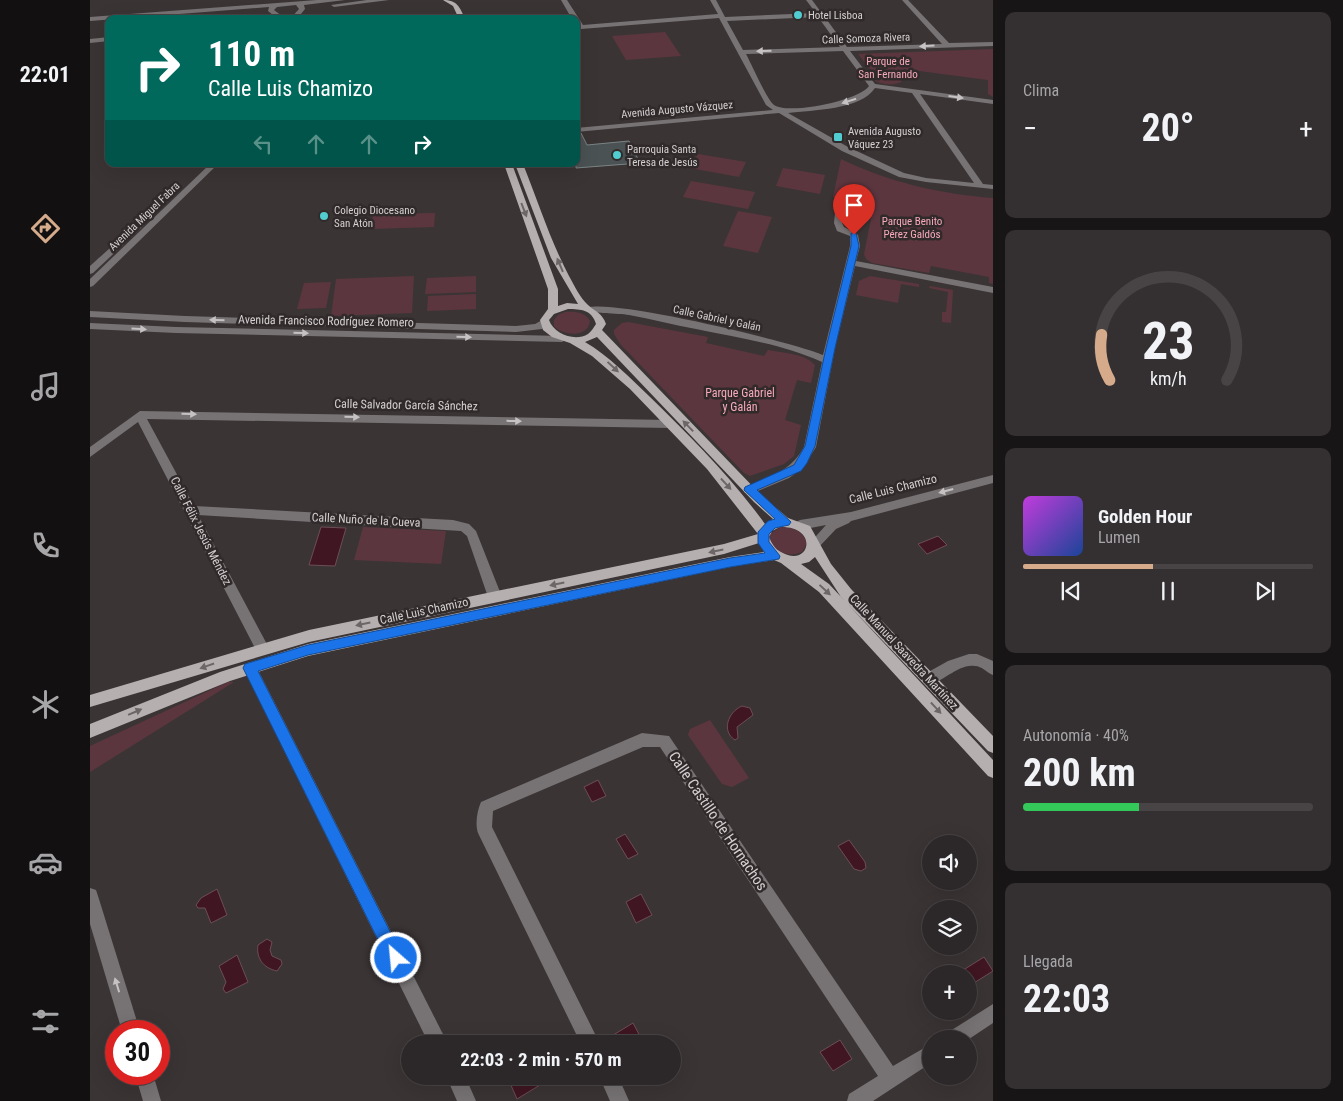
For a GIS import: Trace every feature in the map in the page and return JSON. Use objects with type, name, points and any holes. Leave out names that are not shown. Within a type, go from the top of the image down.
[{"type":"main road","points":[[446,0],[457,2],[461,15]]},
{"type":"main road","points":[[509,167],[552,289],[553,310]]},
{"type":"main road","points":[[520,167],[562,270],[573,292],[587,308],[599,317],[599,327],[749,490],[785,522]]},
{"type":"main road","points":[[587,308],[567,306],[553,310],[548,314],[544,322],[549,332],[586,346],[611,364],[670,424],[744,504],[763,535],[766,548],[780,558],[794,560],[806,557],[813,550],[814,545],[810,534],[800,525],[785,522],[772,524],[763,535]]},
{"type":"main road","points":[[568,339],[586,338],[599,327]]},
{"type":"main road","name":"Calle Luis Chamizo","points":[[90,701],[134,690],[262,648],[309,636],[724,549],[763,535]]},
{"type":"main road","name":"Calle Manuel Saavedra Martínez","points":[[814,545],[846,593],[993,746]]},
{"type":"main road","name":"Calle Luis Chamizo","points":[[90,731],[174,696],[250,668],[308,650],[730,562],[780,558]]},
{"type":"main road","name":"Calle Manuel Saavedra Martínez","points":[[780,558],[826,590],[993,770]]},
{"type":"street","points":[[292,3],[342,0]]},
{"type":"street","points":[[162,15],[198,10],[273,12],[360,1],[386,0]]},
{"type":"street","points":[[564,0],[573,15]]},
{"type":"street","points":[[713,0],[770,105],[780,112],[856,155],[902,175],[926,180],[993,187]]},
{"type":"street","points":[[809,0],[873,86],[993,102]]},
{"type":"street","points":[[905,0],[947,45]]},
{"type":"street","points":[[277,1],[271,8],[277,15]]},
{"type":"street","points":[[149,15],[263,5],[277,1],[302,5],[296,15]]},
{"type":"street","points":[[580,27],[722,18],[820,15]]},
{"type":"street","points":[[90,21],[105,19]]},
{"type":"street","points":[[90,21],[105,21]]},
{"type":"street","points":[[91,41],[105,39]]},
{"type":"street","name":"Calle Somoza Rivera","points":[[740,52],[993,44]]},
{"type":"street","name":"Avenida Augusto Vázquez","points":[[580,130],[838,105],[860,97],[872,90],[873,86]]},
{"type":"street","points":[[914,91],[981,186]]},
{"type":"street","points":[[798,110],[806,127]]},
{"type":"street","name":"Avenida Miguel Fabra","points":[[90,271],[201,167]]},
{"type":"street","name":"Avenida Miguel Fabra","points":[[90,284],[211,167]]},
{"type":"street","points":[[749,490],[793,470],[804,460],[810,446],[831,345],[855,246],[854,235],[840,229],[838,223],[840,203]]},
{"type":"street","points":[[851,264],[993,290]]},
{"type":"street","name":"Calle Gabriel y Galán","points":[[587,308],[628,312],[801,349],[828,361]]},
{"type":"street","points":[[599,327],[612,316],[628,312]]},
{"type":"street","name":"Avenida Francisco Rodríguez Romero","points":[[90,314],[185,319],[516,329],[538,327],[544,322]]},
{"type":"street","name":"Avenida Francisco Rodríguez Romero","points":[[90,326],[176,330],[568,339]]},
{"type":"street","name":"Calle Gabriel y Galán","points":[[801,349],[831,345]]},
{"type":"street","points":[[90,452],[140,415]]},
{"type":"street","name":"Calle Salvador García Sánchez","points":[[140,415],[670,424]]},
{"type":"street","name":"Calle Félix Jesús Méndez","points":[[140,415],[262,648]]},
{"type":"street","name":"Calle Luis Chamizo","points":[[800,525],[851,516],[993,479]]},
{"type":"street","name":"Calle Nuño de la Cueva","points":[[190,510],[444,524],[465,527],[472,534],[495,597]]},
{"type":"street","points":[[814,545],[832,526],[851,516]]},
{"type":"street","points":[[928,679],[967,659],[980,660],[993,669]]},
{"type":"street","points":[[250,668],[434,1035]]},
{"type":"street","name":"Calle Castillo de Hornachos","points":[[587,1035],[484,828],[486,807],[642,740],[664,741],[891,1079]]},
{"type":"street","points":[[90,896],[128,1020]]},
{"type":"street","points":[[966,1030],[993,1013]]},
{"type":"street","points":[[856,1101],[922,1058]]},
{"type":"street","points":[[147,1085],[152,1101]]},
{"type":"street","points":[[460,1085],[468,1101]]},
{"type":"street","points":[[612,1085],[620,1101]]},
{"type":"green space","points":[[665,32],[681,56],[626,60],[612,36]]},
{"type":"green space","name":"Parque de San Fernando","points":[[993,49],[993,97],[988,94],[988,80],[904,69],[901,82],[893,84],[882,83],[871,78],[877,77],[858,54]]},
{"type":"green space","points":[[698,154],[746,162],[739,177],[690,168]]},
{"type":"green space","name":"Parque Benito Pérez Galdós","points":[[841,159],[877,174],[915,186],[993,198],[993,284],[989,283],[989,277],[931,266],[929,273],[872,263],[866,259],[864,254],[874,204],[833,197]]},
{"type":"green space","points":[[783,168],[825,175],[820,194],[776,186]]},
{"type":"green space","points":[[691,181],[755,192],[748,209],[683,197]]},
{"type":"green space","points":[[738,211],[772,217],[758,253],[723,246]]},
{"type":"green space","points":[[435,213],[434,227],[371,229],[373,214]]},
{"type":"green space","points":[[414,276],[412,313],[331,316],[336,279]]},
{"type":"green space","points":[[476,276],[476,292],[425,294],[427,278]]},
{"type":"green space","points":[[870,276],[919,284],[919,287],[901,284],[898,303],[856,295],[859,281]]},
{"type":"green space","points":[[331,282],[326,308],[297,309],[304,283]]},
{"type":"green space","points":[[930,286],[953,290],[951,323],[942,322],[942,312],[946,312],[948,292],[929,288]]},
{"type":"green space","points":[[476,294],[476,309],[427,311],[428,296]]},
{"type":"green space","points":[[565,312],[583,314],[590,321],[588,327],[575,334],[558,329],[554,326],[554,320],[558,315]]},
{"type":"green space","name":"Parque Gabriel y Galán","points":[[628,322],[708,337],[706,343],[764,356],[768,350],[793,354],[805,358],[815,365],[811,383],[797,380],[785,420],[801,425],[794,456],[784,464],[750,476],[744,473],[621,345],[614,334],[614,330],[622,323]]},
{"type":"green space","points":[[363,527],[446,531],[441,564],[354,560]]},
{"type":"green space","points":[[781,527],[793,529],[803,535],[807,543],[802,552],[787,554],[782,553],[775,547],[769,539],[770,534]]},
{"type":"green space","points":[[228,682],[234,682],[90,772],[90,746]]},
{"type":"green space","points":[[710,720],[749,778],[732,787],[722,784],[688,735],[690,729]]},
{"type":"shaded area","points":[[321,527],[346,528],[335,566],[309,565]]},
{"type":"shaded area","points":[[938,536],[947,545],[927,554],[918,544]]},
{"type":"shaded area","points":[[742,706],[750,708],[753,715],[737,727],[738,738],[735,740],[728,732],[728,722],[733,713]]},
{"type":"shaded area","points":[[598,780],[606,796],[592,802],[584,787]]},
{"type":"shaded area","points":[[625,834],[638,854],[628,859],[616,839]]},
{"type":"shaded area","points":[[849,840],[865,862],[866,868],[861,871],[854,869],[838,846]]},
{"type":"shaded area","points":[[217,889],[227,915],[211,923],[205,908],[198,908],[196,905],[201,898]]},
{"type":"shaded area","points":[[641,894],[652,915],[636,923],[626,902]]},
{"type":"shaded area","points":[[267,939],[272,942],[270,950],[272,956],[281,960],[282,964],[277,971],[264,965],[259,958],[258,945]]},
{"type":"shaded area","points":[[237,955],[248,982],[226,993],[223,989],[226,982],[219,966]]},
{"type":"shaded area","points":[[984,957],[993,971],[977,981],[977,965],[971,965]]},
{"type":"shaded area","points":[[633,1023],[639,1035],[613,1035]]},
{"type":"shaded area","points":[[840,1040],[852,1059],[833,1071],[820,1052]]},
{"type":"shaded area","points":[[511,1085],[540,1085],[517,1099]]},
{"type":"building","name":"Parroquia Santa Teresa de Jesús","points":[[580,133],[587,145],[629,141],[640,163],[576,168],[580,167]]},
{"type":"place","name":"Hotel Lisboa","points":[[798,15]]},
{"type":"place","name":"Avenida Augusto Váquez 23","points":[[838,137]]},
{"type":"place","name":"Parroquia Santa Teresa de Jesús","points":[[617,155]]},
{"type":"place","name":"Colegio Diocesano San Atón","points":[[324,216]]},
{"type":"route","points":[[396,958],[250,668],[308,650],[730,562],[775,556],[763,543],[764,532],[772,524],[785,522],[749,490],[797,468],[804,460],[810,446],[830,348],[855,246],[854,235]]}]
